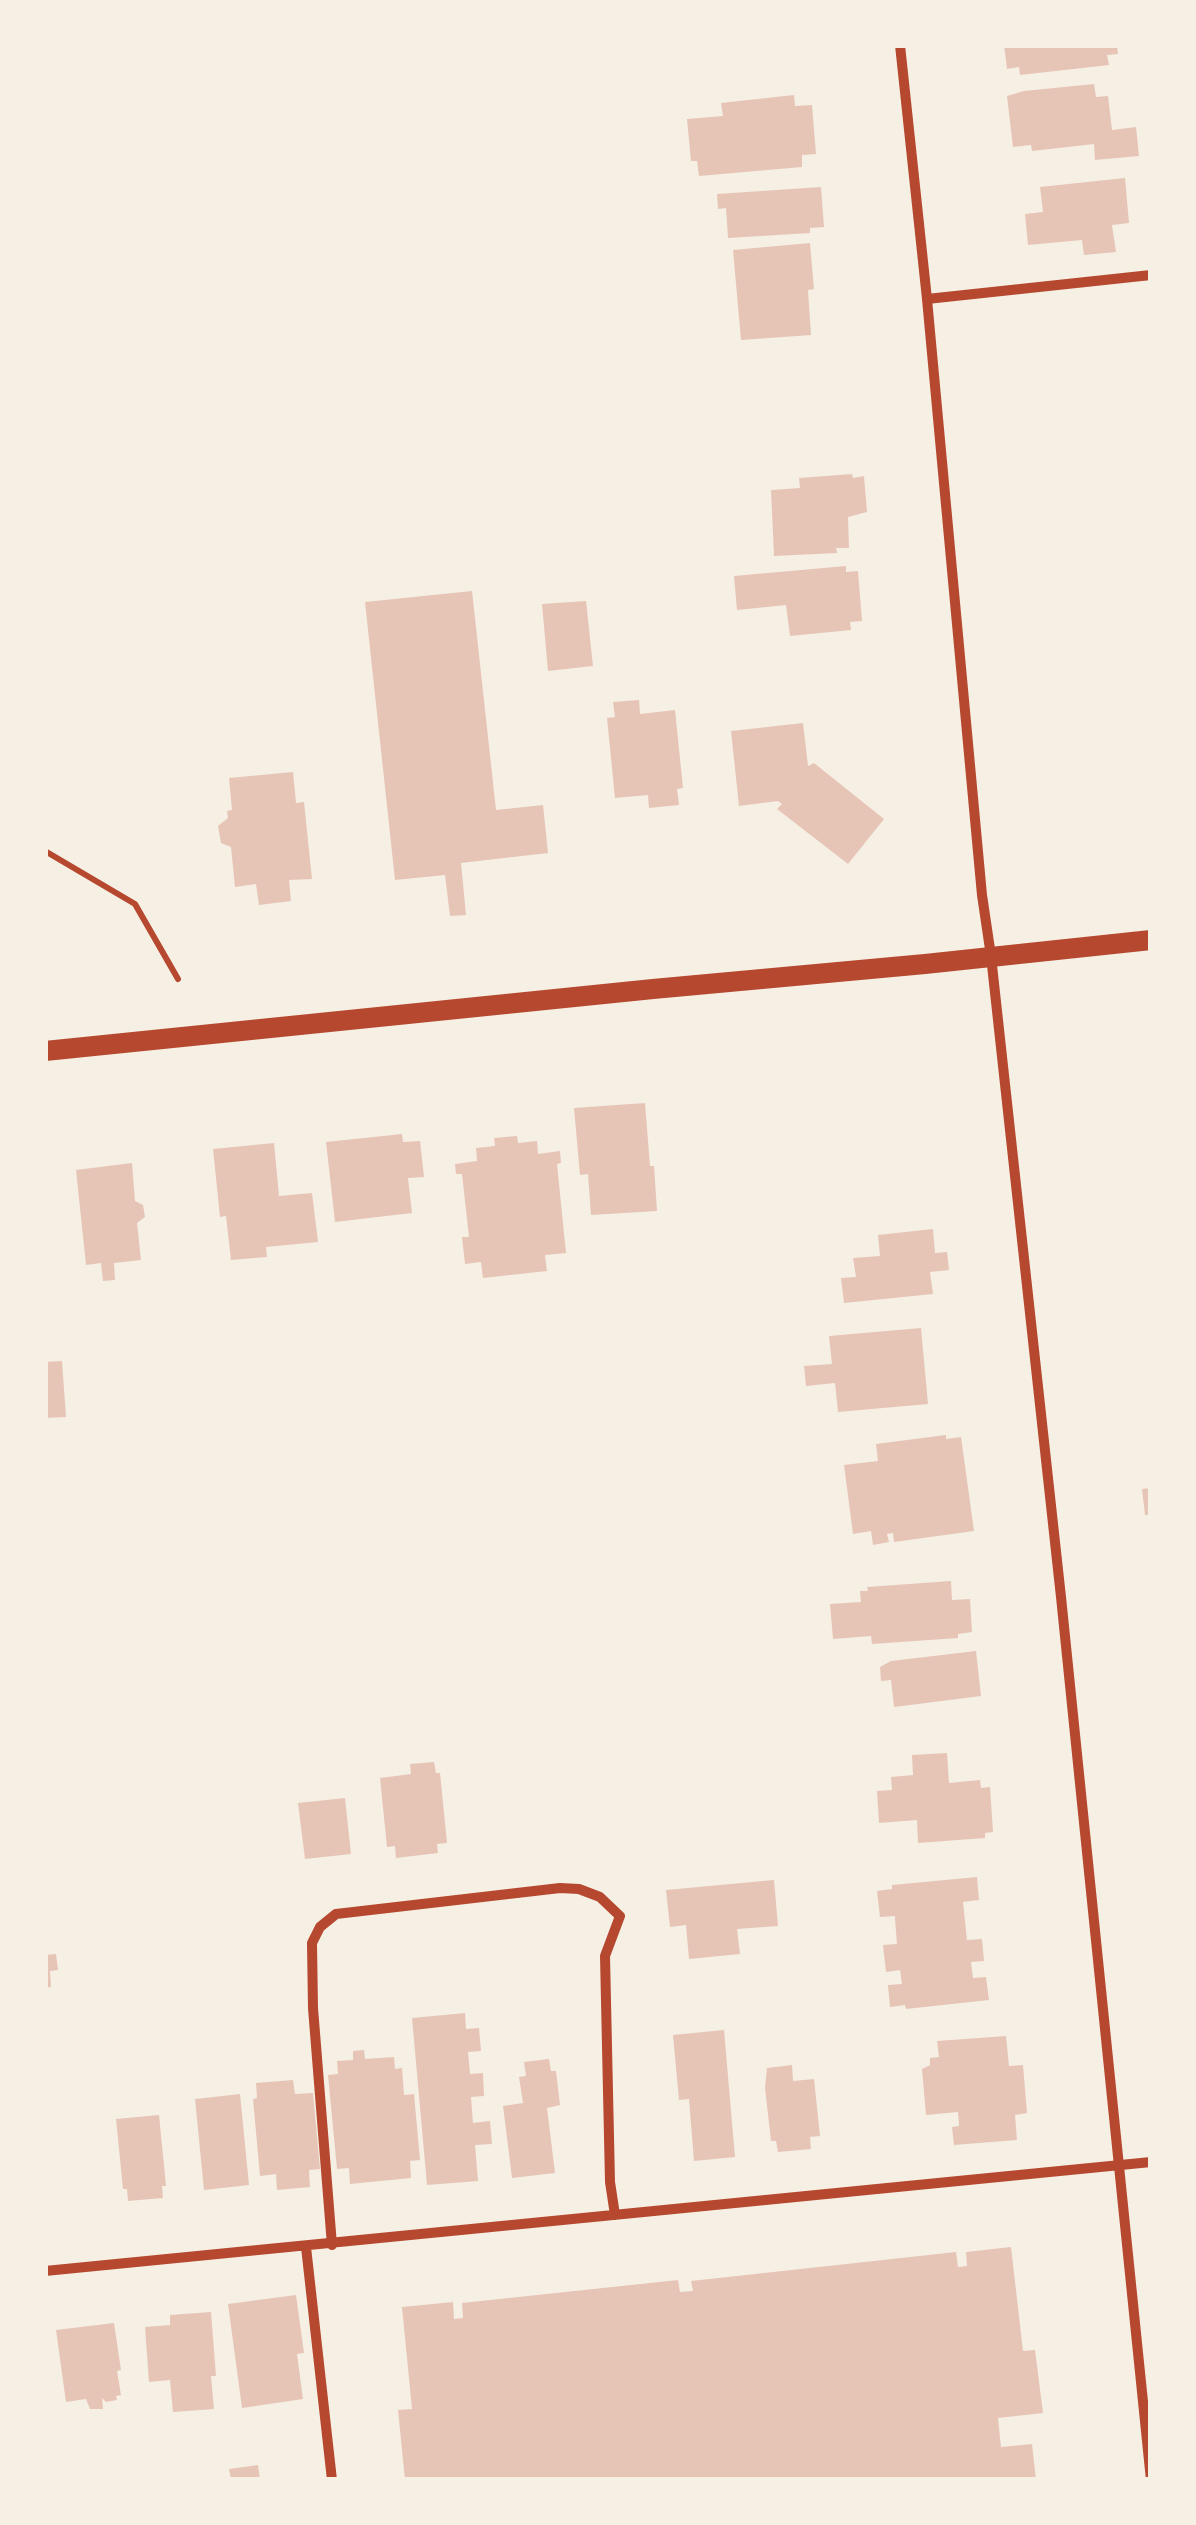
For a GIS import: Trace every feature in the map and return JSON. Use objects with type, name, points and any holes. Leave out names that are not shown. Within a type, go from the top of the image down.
[{"type":"main road","points":[[45,1050],[1151,940]]},
{"type":"street","points":[[900,45],[928,299],[982,896],[1061,1597],[1151,2480]]},
{"type":"street","points":[[928,299],[1151,274]]},
{"type":"street","points":[[332,2244],[313,2008],[312,1943],[320,1927],[336,1914],[560,1888],[579,1889],[600,1898],[620,1916],[605,1956],[610,2182],[615,2215]]},
{"type":"street","points":[[45,2272],[1151,2162]]},
{"type":"street","points":[[306,2246],[332,2480]]},
{"type":"path","points":[[45,850],[135,904],[178,979]]},
{"type":"building","points":[[1004,45],[1117,45],[1118,54],[1107,55],[1109,65],[1020,75],[1019,67],[1007,69]]},
{"type":"building","points":[[1094,84],[1096,97],[1108,96],[1112,130],[1136,127],[1139,156],[1095,160],[1094,144],[1032,151],[1031,145],[1013,147],[1007,96]]},
{"type":"building","points":[[794,95],[795,106],[812,105],[816,154],[802,155],[802,167],[699,176],[697,161],[691,161],[687,119],[723,116],[721,103]]},
{"type":"building","points":[[1125,178],[1129,223],[1112,225],[1116,252],[1084,255],[1082,240],[1028,245],[1025,214],[1043,212],[1040,187]]},
{"type":"building","points":[[821,187],[824,227],[810,228],[810,233],[728,238],[726,208],[718,209],[717,194]]},
{"type":"building","points":[[810,243],[814,289],[808,290],[811,335],[741,340],[733,250]]},
{"type":"building","points":[[852,474],[853,478],[864,476],[867,512],[848,517],[849,548],[836,548],[837,553],[774,556],[771,490],[800,488],[799,478]]},
{"type":"building","points":[[846,566],[846,572],[858,571],[862,621],[850,622],[851,630],[790,636],[786,605],[737,610],[734,576]]},
{"type":"building","points":[[472,591],[496,810],[543,805],[548,853],[461,863],[466,915],[450,916],[445,875],[395,880],[365,602]]},
{"type":"building","points":[[586,601],[593,666],[548,671],[542,604]]},
{"type":"building","points":[[639,700],[640,714],[675,710],[683,788],[677,789],[679,805],[649,808],[648,795],[615,798],[607,718],[615,717],[613,702]]},
{"type":"building","points":[[803,723],[808,766],[814,763],[884,819],[848,864],[777,809],[782,804],[778,801],[739,806],[731,731]]},
{"type":"building","points":[[293,772],[296,803],[304,802],[312,879],[289,880],[291,901],[259,905],[256,884],[235,887],[231,847],[221,843],[218,826],[228,818],[227,811],[232,810],[229,778]]},
{"type":"building","points":[[645,1103],[657,1211],[591,1215],[588,1174],[580,1175],[574,1108]]},
{"type":"building","points":[[402,1134],[403,1142],[420,1141],[424,1177],[408,1178],[412,1213],[335,1222],[326,1142]]},
{"type":"building","points":[[517,1136],[518,1143],[537,1141],[538,1154],[560,1151],[561,1163],[557,1164],[566,1253],[545,1255],[547,1271],[483,1278],[481,1262],[465,1264],[462,1237],[469,1237],[462,1174],[456,1174],[455,1164],[477,1161],[476,1148],[495,1146],[494,1138]]},
{"type":"building","points":[[274,1143],[279,1196],[312,1193],[318,1242],[266,1247],[267,1257],[231,1260],[226,1216],[220,1217],[213,1149]]},
{"type":"building","points":[[132,1163],[135,1201],[143,1205],[145,1217],[137,1223],[141,1260],[114,1263],[115,1280],[103,1281],[101,1263],[86,1265],[76,1170]]},
{"type":"building","points":[[933,1229],[935,1253],[947,1252],[949,1270],[930,1272],[933,1294],[844,1303],[841,1278],[856,1277],[853,1258],[880,1256],[878,1235]]},
{"type":"building","points":[[921,1328],[928,1404],[838,1412],[835,1383],[806,1386],[804,1366],[832,1364],[829,1336]]},
{"type":"building","points":[[62,1361],[66,1417],[45,1418],[45,1362]]},
{"type":"building","points":[[946,1435],[946,1439],[961,1437],[974,1531],[894,1542],[893,1533],[887,1534],[889,1542],[873,1545],[871,1531],[853,1534],[844,1465],[878,1461],[876,1444]]},
{"type":"building","points":[[1151,1488],[1151,1515],[1145,1515],[1142,1489]]},
{"type":"building","points":[[951,1581],[952,1600],[970,1599],[972,1632],[958,1634],[958,1638],[872,1644],[871,1636],[833,1639],[830,1604],[861,1602],[860,1591],[868,1591],[867,1587]]},
{"type":"building","points":[[976,1651],[981,1696],[894,1707],[891,1680],[881,1681],[880,1667],[891,1661]]},
{"type":"building","points":[[947,1753],[949,1783],[980,1780],[981,1788],[990,1787],[993,1832],[985,1833],[985,1838],[918,1843],[917,1820],[879,1823],[877,1791],[892,1790],[891,1777],[913,1775],[912,1755]]},
{"type":"building","points":[[434,1762],[436,1773],[440,1773],[447,1843],[437,1844],[438,1853],[396,1858],[395,1846],[387,1847],[380,1778],[411,1774],[410,1764]]},
{"type":"building","points":[[345,1798],[351,1854],[305,1859],[298,1803]]},
{"type":"building","points":[[977,1877],[979,1900],[963,1902],[967,1940],[982,1939],[984,1961],[971,1962],[973,1978],[986,1977],[989,2000],[906,2009],[905,2005],[890,2007],[888,1985],[902,1984],[900,1970],[886,1972],[883,1945],[897,1944],[895,1916],[880,1917],[877,1891],[892,1889],[892,1885]]},
{"type":"building","points":[[774,1880],[778,1926],[737,1929],[740,1954],[689,1959],[686,1925],[670,1927],[666,1890]]},
{"type":"building","points":[[56,1954],[58,1970],[50,1971],[51,1987],[45,1988],[45,1955]]},
{"type":"building","points":[[465,2013],[466,2029],[479,2028],[481,2051],[468,2052],[470,2074],[483,2073],[484,2096],[471,2097],[473,2123],[490,2121],[492,2144],[475,2145],[478,2181],[427,2185],[412,2018]]},
{"type":"building","points":[[724,2030],[735,2157],[694,2161],[689,2099],[679,2100],[673,2035]]},
{"type":"building","points":[[1006,2036],[1009,2066],[1023,2065],[1027,2113],[1015,2115],[1017,2140],[954,2145],[952,2127],[959,2126],[958,2112],[926,2115],[922,2069],[930,2065],[930,2058],[939,2057],[937,2041]]},
{"type":"building","points":[[364,2050],[365,2059],[394,2057],[395,2069],[402,2068],[404,2095],[414,2094],[420,2160],[410,2161],[411,2178],[350,2184],[349,2168],[337,2169],[328,2075],[338,2074],[337,2061],[353,2060],[353,2051]]},
{"type":"building","points":[[549,2059],[551,2071],[556,2071],[560,2105],[547,2108],[555,2173],[512,2178],[503,2106],[523,2103],[519,2077],[526,2076],[524,2062]]},
{"type":"building","points":[[792,2065],[793,2081],[814,2079],[820,2136],[810,2137],[811,2149],[778,2152],[776,2141],[771,2141],[765,2088],[767,2068]]},
{"type":"building","points":[[293,2080],[295,2094],[313,2093],[320,2169],[309,2170],[310,2187],[277,2190],[276,2174],[260,2176],[253,2099],[257,2098],[256,2083]]},
{"type":"building","points":[[240,2094],[249,2185],[204,2190],[195,2099]]},
{"type":"building","points":[[159,2115],[166,2186],[162,2186],[163,2198],[128,2201],[127,2189],[123,2189],[116,2119]]},
{"type":"building","points":[[1011,2247],[1023,2351],[1035,2350],[1043,2413],[998,2418],[1001,2447],[1032,2444],[1036,2480],[405,2480],[398,2410],[412,2409],[402,2307],[453,2302],[454,2319],[463,2318],[462,2303],[678,2280],[680,2292],[693,2291],[691,2281],[956,2252],[958,2267],[967,2266],[966,2252]]},
{"type":"building","points":[[296,2295],[304,2353],[297,2354],[303,2399],[242,2408],[228,2304]]},
{"type":"building","points":[[211,2312],[216,2376],[211,2376],[214,2409],[173,2412],[170,2380],[149,2382],[145,2327],[170,2325],[170,2315]]},
{"type":"building","points":[[114,2323],[121,2395],[106,2402],[102,2398],[103,2409],[90,2409],[86,2399],[66,2402],[56,2330]]},
{"type":"building","points":[[258,2465],[260,2480],[231,2480],[229,2469]]}]
